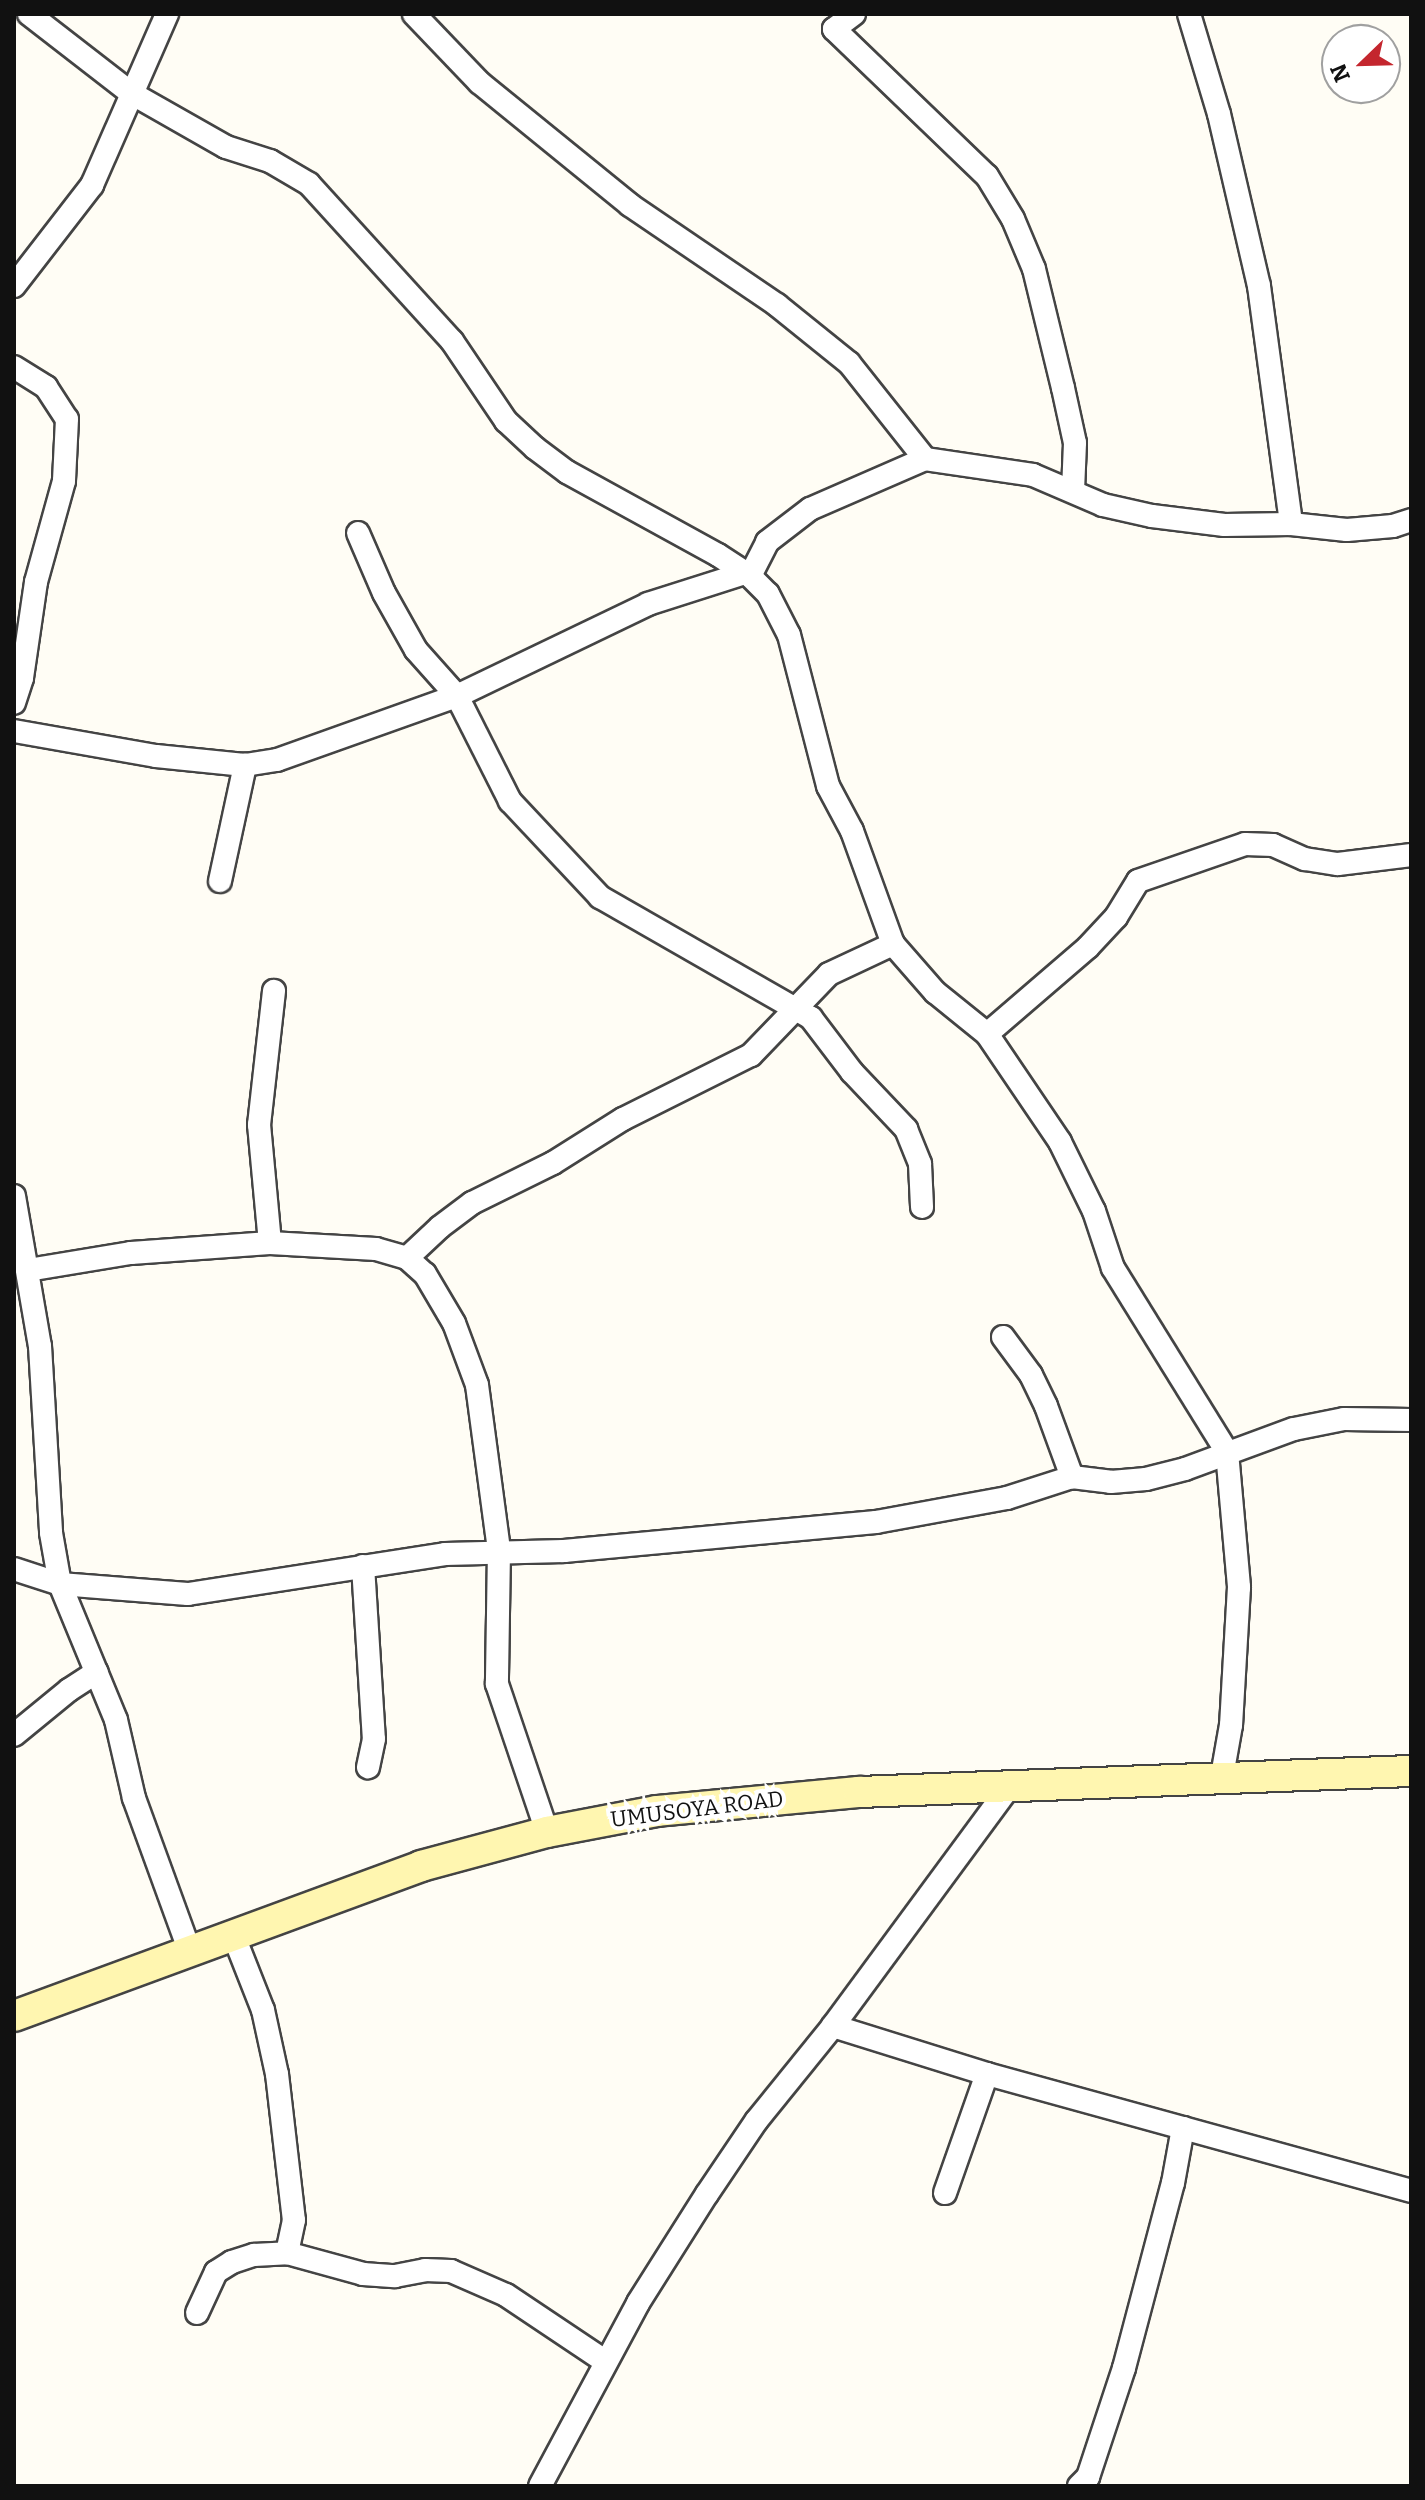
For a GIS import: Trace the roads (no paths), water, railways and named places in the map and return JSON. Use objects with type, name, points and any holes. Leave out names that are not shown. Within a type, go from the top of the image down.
[{"type":"main road","name":"UMUSOYA ROAD","points":[[14,2016],[421,1866],[547,1832],[657,1811],[763,1799],[1222,1776],[1411,1771]]},
{"type":"street","points":[[29,14],[131,93],[226,147],[270,161],[309,184],[452,341],[506,421],[535,448],[567,472],[747,575],[768,594],[789,635],[828,786],[852,831],[893,944],[952,1008],[987,1034],[1060,1142],[1094,1211],[1113,1268],[1227,1452],[1239,1587],[1231,1725],[1222,1776]]},
{"type":"street","points":[[14,286],[92,185],[167,14]]},
{"type":"street","points":[[414,14],[480,83],[630,205],[777,305],[849,363],[894,415],[925,459]]},
{"type":"street","points":[[854,14],[834,29],[987,176],[1013,219],[1034,269],[1063,388],[1075,443],[1073,490]]},
{"type":"street","points":[[1189,14],[1219,114],[1259,286],[1291,524]]},
{"type":"street","points":[[14,367],[46,387],[67,419],[64,481],[36,582],[22,678],[14,703]]},
{"type":"street","points":[[14,731],[156,756],[245,765],[277,760],[457,696],[648,604],[747,575],[767,542],[810,509],[925,459],[1033,475],[1103,505],[1152,516],[1224,525],[1291,524],[1347,530],[1393,526],[1411,520]]},
{"type":"street","points":[[358,533],[384,593],[416,650],[457,696],[510,801],[600,897],[798,1009],[825,1032],[852,1072],[906,1129],[920,1164],[922,1207]]},
{"type":"street","points":[[220,881],[245,765]]},
{"type":"street","points":[[987,1034],[1088,947],[1116,917],[1138,881],[1245,844],[1273,845],[1305,859],[1338,864],[1411,855]]},
{"type":"street","points":[[407,1258],[472,1203],[553,1163],[623,1119],[751,1055],[829,974],[893,944]]},
{"type":"street","points":[[270,1243],[259,1125],[274,991]]},
{"type":"street","points":[[14,1196],[40,1346],[51,1533],[60,1584],[116,1720],[134,1798],[189,1949]]},
{"type":"street","points":[[28,1270],[131,1253],[270,1243],[343,1245],[407,1258],[425,1274],[454,1323],[477,1385],[499,1550],[497,1684],[547,1832]]},
{"type":"street","points":[[1003,1337],[1041,1396],[1072,1477]]},
{"type":"street","points":[[14,1569],[60,1584],[188,1594],[363,1566],[499,1550],[564,1551],[876,1522],[1007,1498],[1072,1477],[1111,1482],[1146,1479],[1185,1469],[1294,1429],[1344,1419],[1411,1420]]},
{"type":"street","points":[[363,1566],[374,1739],[368,1767]]},
{"type":"street","points":[[14,1735],[69,1690],[97,1672]]},
{"type":"street","points":[[540,2486],[638,2303],[707,2194],[757,2120],[833,2026],[1009,1787]]},
{"type":"street","points":[[233,1934],[263,2010],[277,2074],[294,2220],[287,2253]]},
{"type":"street","points":[[833,2026],[987,2074],[1411,2191]]},
{"type":"street","points":[[945,2193],[987,2074]]},
{"type":"street","points":[[1087,2483],[1124,2368],[1173,2183],[1183,2128]]},
{"type":"street","points":[[197,2313],[216,2272],[254,2255],[287,2253],[363,2274],[395,2276],[425,2270],[451,2271],[506,2295],[606,2362]]}]
